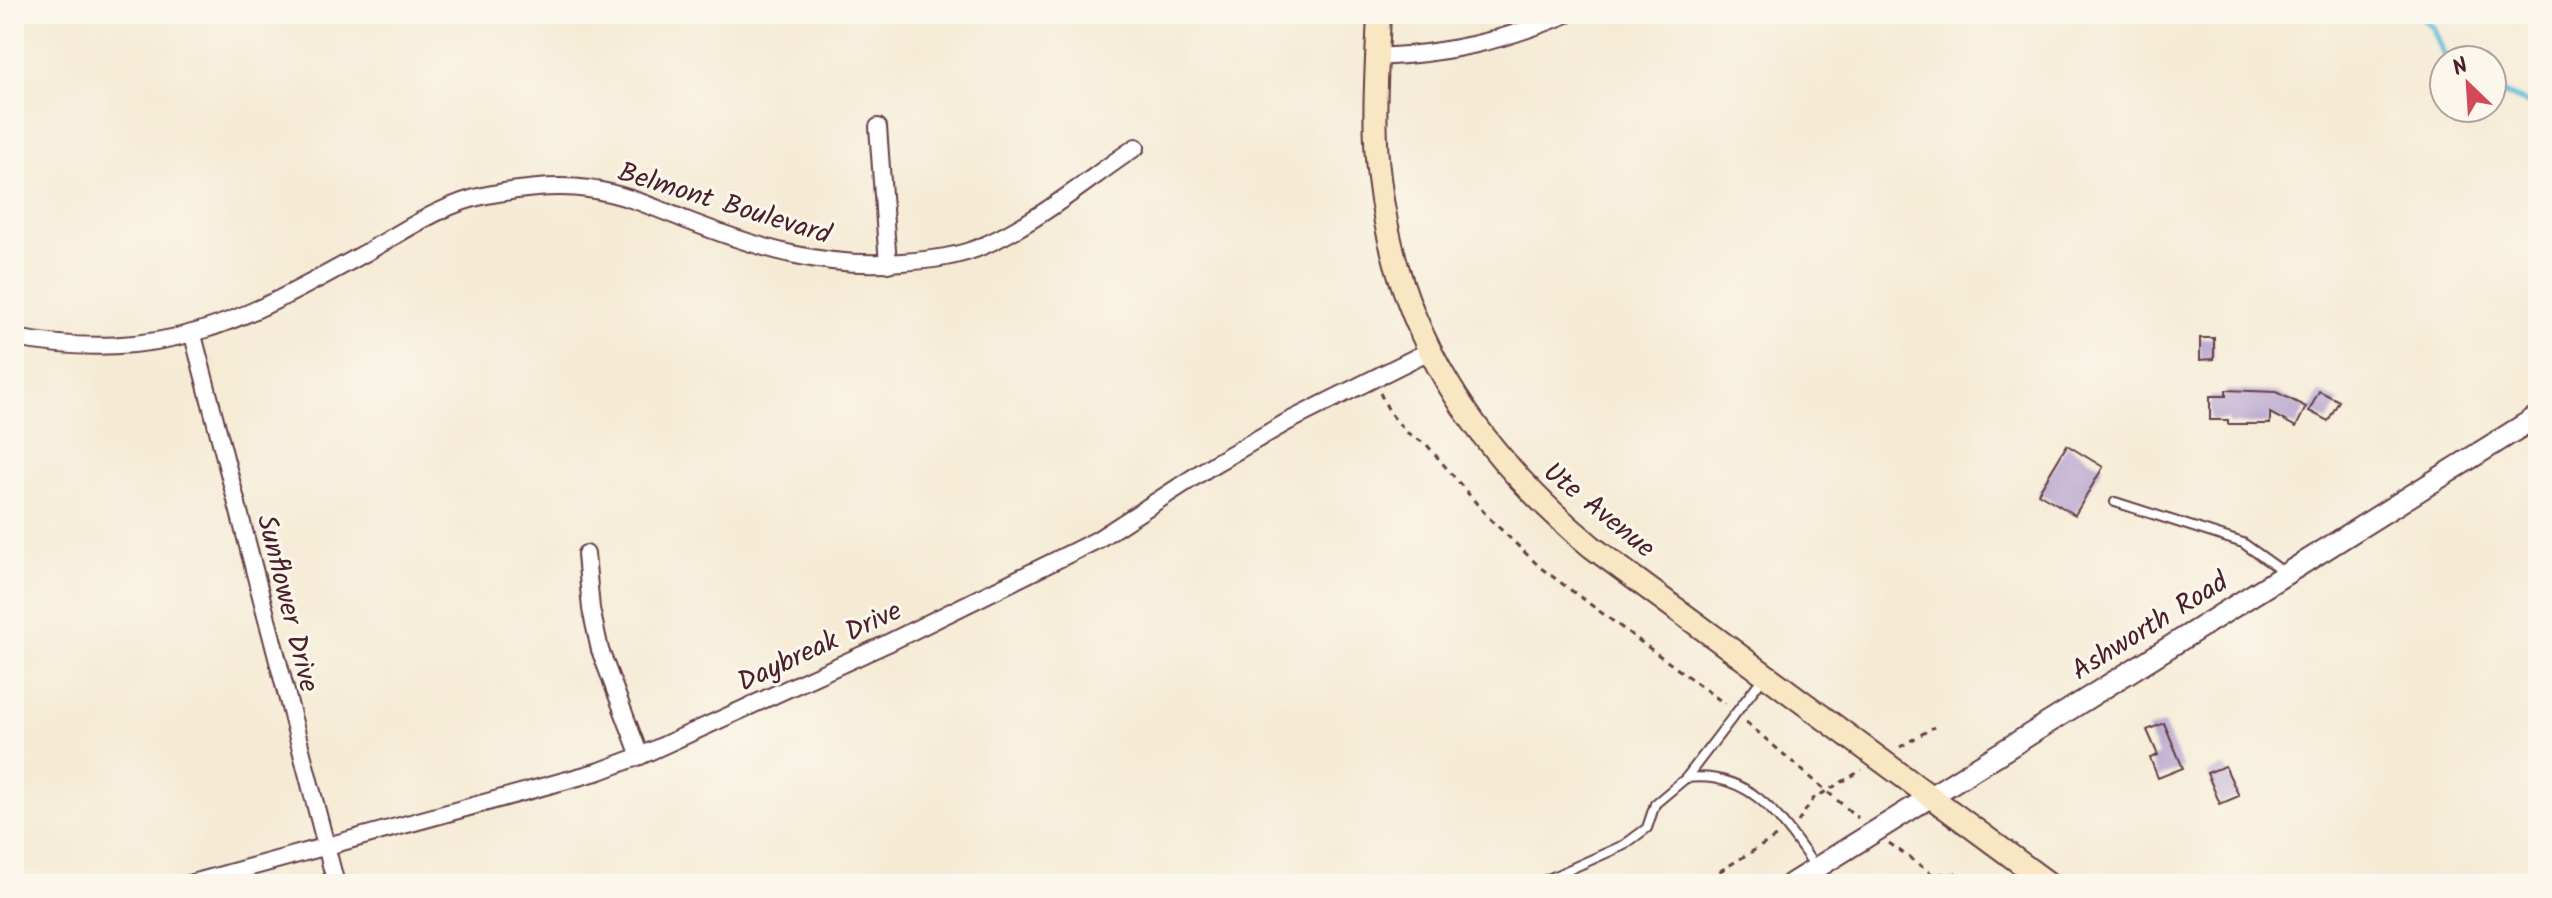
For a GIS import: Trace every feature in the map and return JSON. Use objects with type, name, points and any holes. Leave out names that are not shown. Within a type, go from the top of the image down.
[{"type":"main road","name":"Ute Avenue","points":[[1379,14],[1375,134],[1385,219],[1408,301],[1429,351],[1465,414],[1490,448],[1548,510],[2049,884]]},
{"type":"street","points":[[1377,57],[1437,54],[1514,36],[1567,14]]},
{"type":"street","points":[[878,127],[888,264]]},
{"type":"street","name":"Belmont Boulevard","points":[[14,338],[91,346],[165,341],[193,335],[248,315],[298,290],[437,213],[483,196],[537,188],[586,188],[639,200],[688,220],[822,263],[888,264],[939,259],[983,246],[1023,224],[1136,147]]},
{"type":"street","name":"Sunflower Drive","points":[[193,335],[336,884]]},
{"type":"street","name":"Daybreak Drive","points":[[189,884],[326,849],[600,771],[640,756],[886,644],[1097,540],[1214,464],[1429,351]]},
{"type":"street","name":"Ashworth Road","points":[[1791,884],[2538,416]]},
{"type":"street","points":[[586,554],[591,609],[600,650],[640,756]]},
{"type":"lane","points":[[2115,502],[2243,543],[2285,573]]},
{"type":"lane","points":[[1537,884],[1637,836],[1647,828],[1655,804],[1686,778],[1765,674]]},
{"type":"lane","points":[[1686,778],[1719,777],[1739,784],[1768,803],[1816,869]]},
{"type":"path","points":[[1373,379],[1390,413],[1406,432],[1427,445],[1488,517],[1541,568],[1736,714],[1800,766],[1808,779],[1932,874],[1957,874],[1971,884]]},
{"type":"path","points":[[1699,884],[1788,829],[1813,799],[1934,727]]},
{"type":"building","points":[[2200,338],[2214,338],[2214,359],[2200,360]]},
{"type":"building","points":[[2226,390],[2276,392],[2306,407],[2296,427],[2270,413],[2270,424],[2228,424],[2228,420],[2210,420],[2210,396],[2226,396]]},
{"type":"building","points":[[2319,391],[2339,401],[2328,421],[2309,411]]},
{"type":"building","points":[[2067,445],[2103,467],[2075,515],[2038,493]]},
{"type":"building","points":[[2164,723],[2183,768],[2158,778],[2150,758],[2158,755],[2147,730]]},
{"type":"building","points":[[2225,766],[2239,796],[2220,804],[2207,773]]},
{"type":"waterway","points":[[2418,14],[2433,27],[2440,44]]},
{"type":"waterway","points":[[2508,95],[2538,108]]}]
